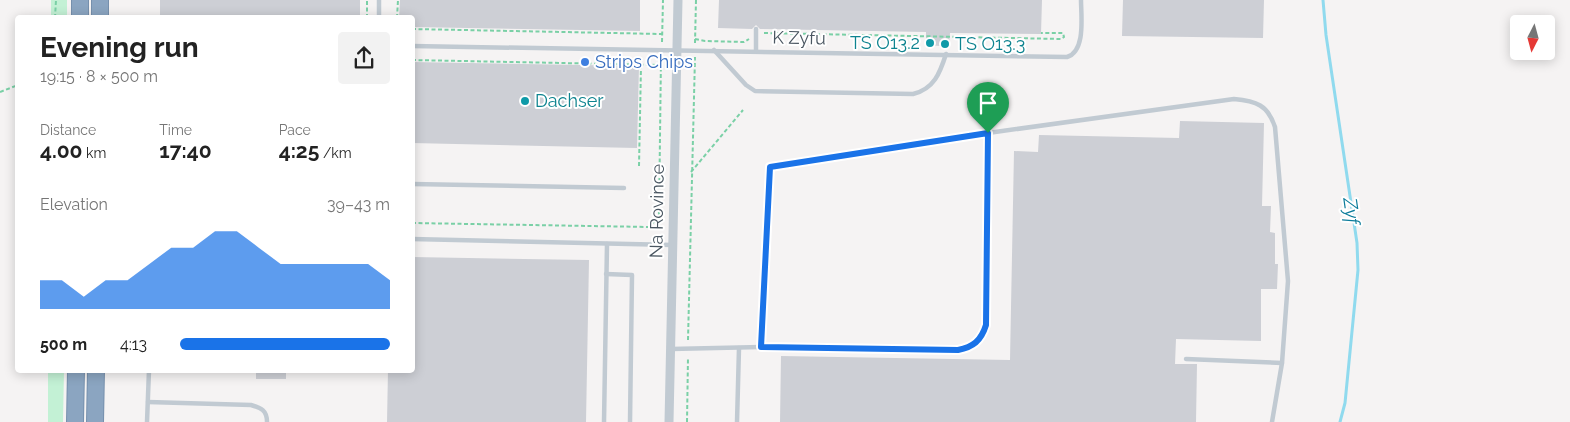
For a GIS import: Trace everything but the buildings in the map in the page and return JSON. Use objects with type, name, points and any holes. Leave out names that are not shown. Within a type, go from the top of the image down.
[{"type":"highway","points":[[80,0],[80,15]]},
{"type":"highway","points":[[100,0],[100,15]]},
{"type":"highway","points":[[75,422],[76,373]]},
{"type":"highway","points":[[95,422],[96,373]]},
{"type":"street","name":"Na Rovince","points":[[669,422],[678,0]]},
{"type":"lane","points":[[379,0],[379,15]]},
{"type":"lane","name":"K Zyfu","points":[[415,46],[1071,56],[1078,48],[1080,41],[1081,0]]},
{"type":"lane","points":[[756,31],[756,51]]},
{"type":"lane","points":[[714,50],[746,85],[755,91],[765,92],[913,94],[922,92],[931,85],[937,77],[946,54]]},
{"type":"lane","points":[[761,347],[770,167],[988,133],[1234,100],[1253,102],[1266,108],[1272,116],[1275,127],[1288,281],[1282,363],[1272,422]]},
{"type":"lane","points":[[671,349],[761,347],[958,350],[973,346],[980,340],[986,325],[988,133]]},
{"type":"lane","points":[[415,184],[624,188]]},
{"type":"lane","points":[[415,239],[673,245]]},
{"type":"lane","points":[[604,422],[606,244]]},
{"type":"lane","points":[[606,274],[632,274],[630,422]]},
{"type":"lane","points":[[737,422],[739,348]]},
{"type":"lane","points":[[1186,359],[1282,363]]},
{"type":"lane","points":[[147,422],[149,373]]},
{"type":"lane","points":[[148,402],[251,405],[263,409],[267,415],[267,422]]},
{"type":"path","points":[[55,15],[56,0]]},
{"type":"path","points":[[367,0],[367,15]]},
{"type":"path","points":[[397,15],[398,0]]},
{"type":"path","points":[[415,223],[649,227],[659,216],[663,0]]},
{"type":"path","points":[[686,422],[696,0]]},
{"type":"path","points":[[415,29],[662,34]]},
{"type":"path","points":[[695,39],[744,42],[749,38],[750,33],[756,31],[1042,39],[1063,39],[1064,37],[1063,33],[1042,33],[1042,39]]},
{"type":"path","points":[[415,60],[661,65]]},
{"type":"path","points":[[639,166],[641,65]]},
{"type":"path","points":[[0,92],[15,86]]},
{"type":"path","points":[[691,172],[743,110]]},
{"type":"green space","points":[[51,0],[67,0],[67,15],[51,15]]},
{"type":"green space","points":[[48,373],[64,373],[63,422],[48,422]]},
{"type":"waterway","name":"Zyf","points":[[1323,0],[1326,35],[1357,243],[1358,270],[1345,403],[1340,422]]},
{"type":"place","name":"TS O13.2","points":[[930,43]]},
{"type":"place","name":"TS O13.3","points":[[945,44]]},
{"type":"place","name":"Strips Chips","points":[[585,62]]},
{"type":"place","name":"Dachser","points":[[525,101]]},
{"type":"route","points":[[988,133],[986,325],[980,340],[973,346],[958,350],[761,347],[770,167],[988,133]]}]
